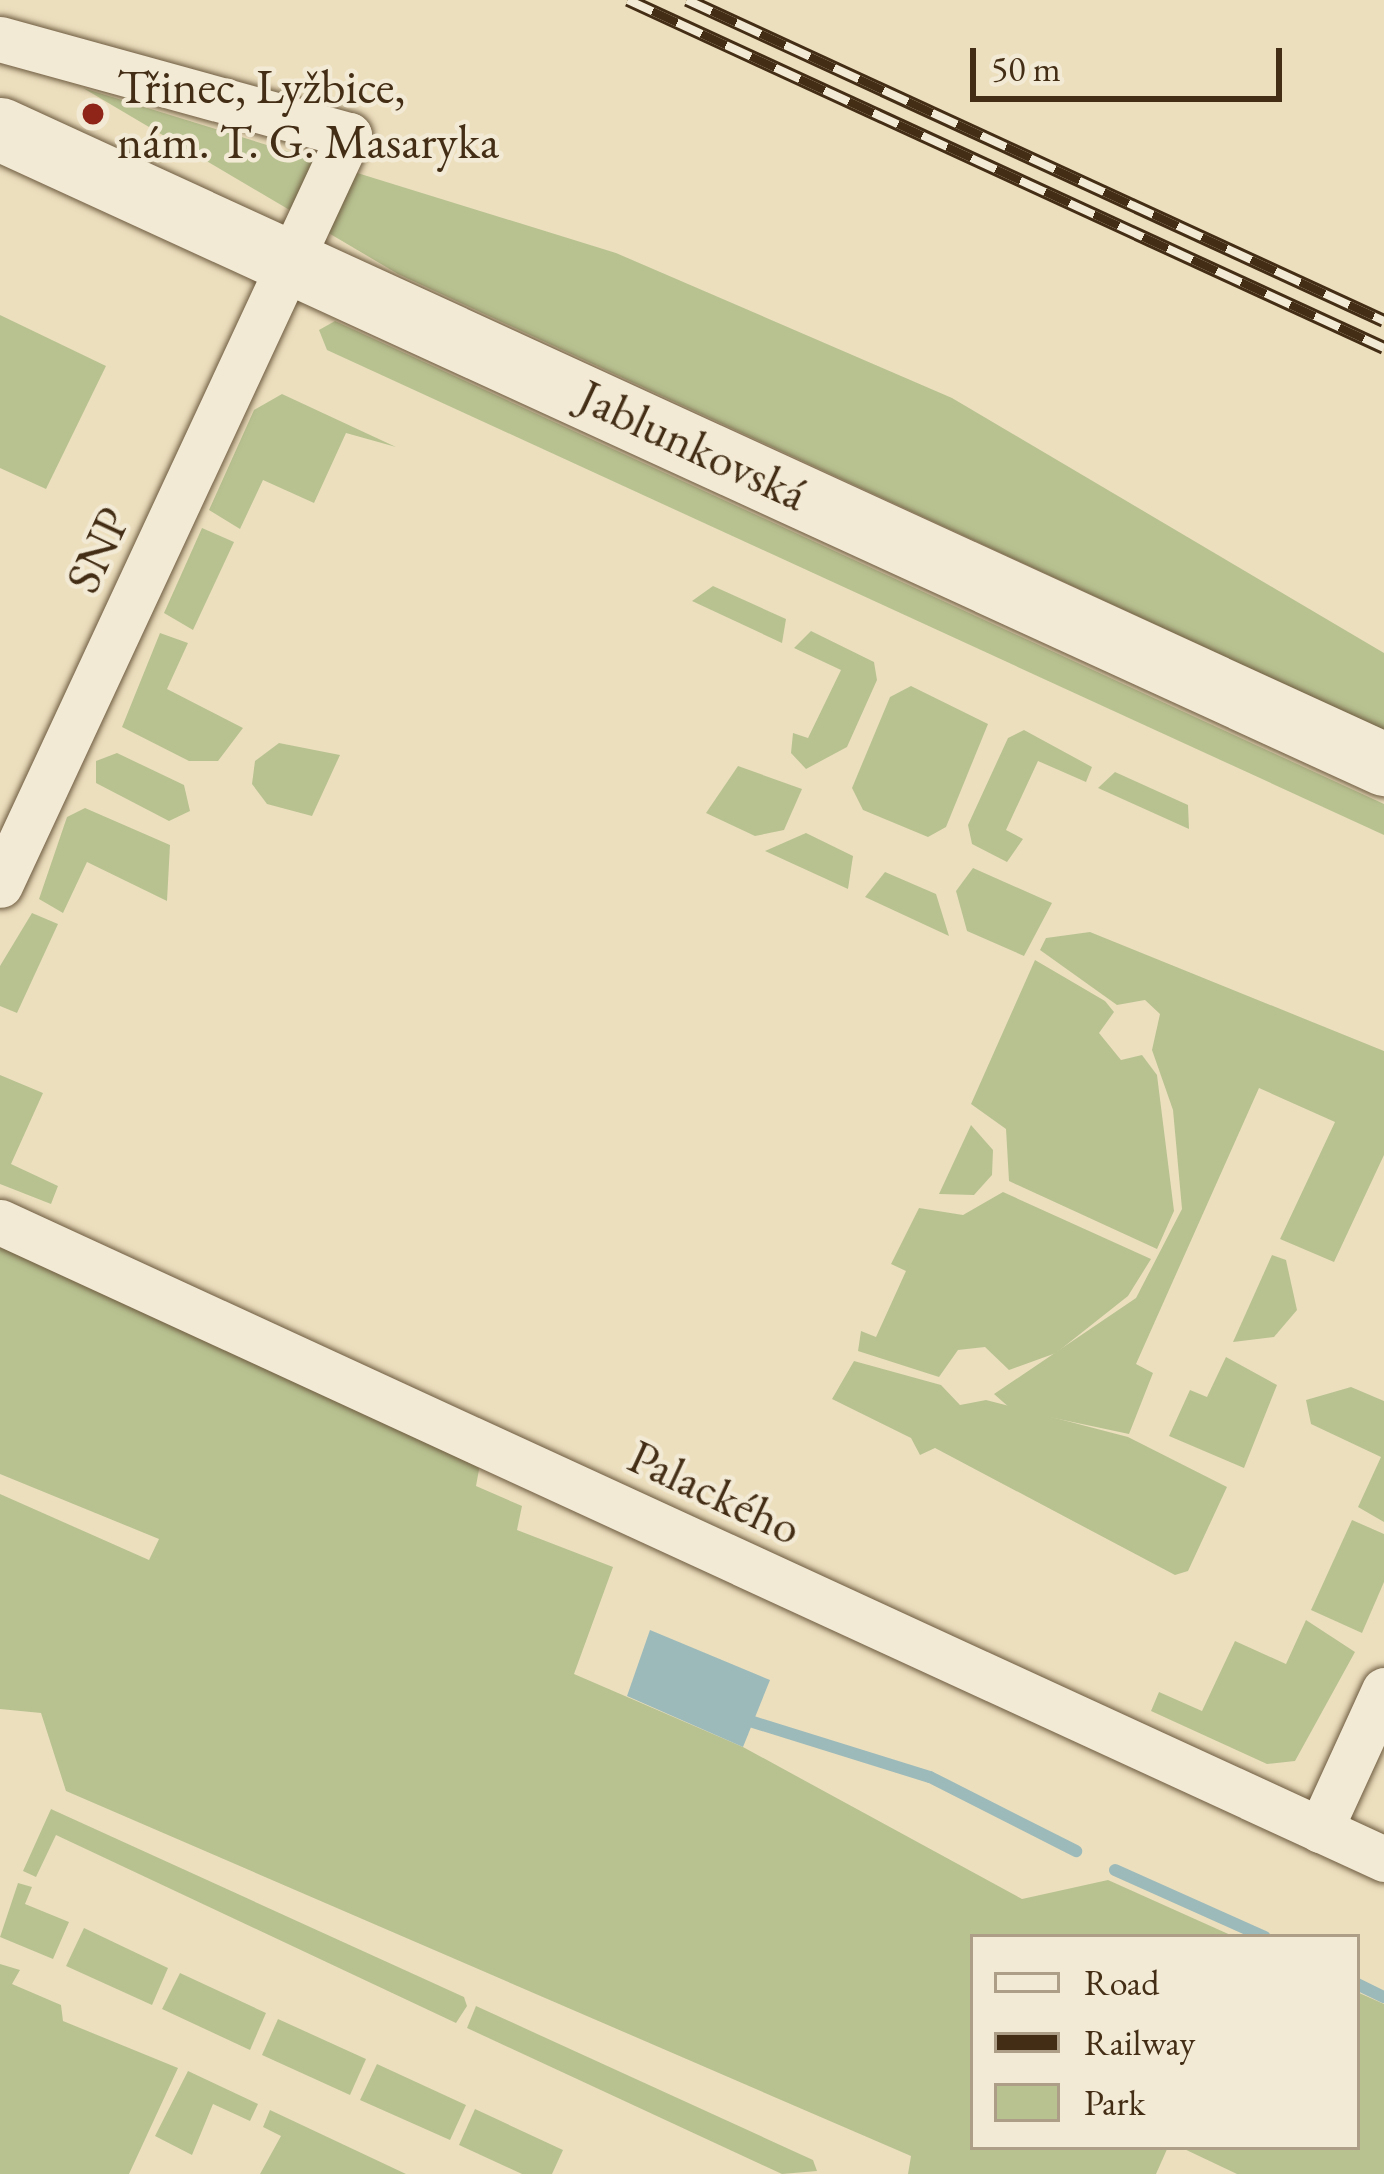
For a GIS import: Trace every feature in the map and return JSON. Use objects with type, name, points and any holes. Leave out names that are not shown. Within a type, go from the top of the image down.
[{"type":"main road","name":"Jablunkovská","points":[[0,129],[1384,764]]},
{"type":"street","name":"SNP","points":[[0,39],[349,135],[297,262],[0,885]]},
{"type":"street","name":"Palackého","points":[[0,1222],[1384,1859]]},
{"type":"street","points":[[1320,1830],[1384,1690]]},
{"type":"green space","points":[[83,88],[616,253],[952,398],[1384,653],[1384,730],[398,274]]},
{"type":"green space","points":[[0,315],[106,366],[46,489],[0,468]]},
{"type":"green space","points":[[335,321],[1384,804],[1384,835],[327,350],[319,330]]},
{"type":"green space","points":[[282,394],[396,447],[346,433],[314,503],[263,480],[240,529],[209,510],[254,410]]},
{"type":"green space","points":[[202,528],[234,542],[193,630],[164,613]]},
{"type":"green space","points":[[713,586],[786,619],[782,643],[692,601]]},
{"type":"green space","points":[[811,631],[874,662],[877,680],[847,747],[806,769],[791,753],[793,733],[808,738],[841,670],[794,648]]},
{"type":"green space","points":[[160,633],[188,643],[167,689],[243,728],[218,761],[189,761],[122,727]]},
{"type":"green space","points":[[911,686],[988,724],[946,827],[928,837],[863,810],[852,788],[890,697]]},
{"type":"green space","points":[[1024,730],[1092,767],[1086,782],[1038,761],[1006,830],[1023,839],[1007,862],[972,844],[968,825],[1008,738]]},
{"type":"green space","points":[[279,743],[340,755],[312,816],[267,804],[252,784],[255,761]]},
{"type":"green space","points":[[117,753],[184,785],[190,811],[169,821],[96,783],[96,761]]},
{"type":"green space","points":[[738,766],[802,789],[784,830],[755,836],[706,813]]},
{"type":"green space","points":[[1115,772],[1188,805],[1189,829],[1098,788]]},
{"type":"green space","points":[[85,808],[170,845],[167,901],[87,862],[63,913],[39,899],[67,817]]},
{"type":"green space","points":[[806,833],[853,856],[848,889],[765,851]]},
{"type":"green space","points":[[973,868],[1052,903],[1024,956],[967,931],[956,891]]},
{"type":"green space","points":[[885,872],[936,894],[949,936],[865,897]]},
{"type":"green space","points":[[32,913],[58,924],[17,1013],[0,1006],[0,966]]},
{"type":"green space","points":[[1090,932],[1384,1051],[1384,1155],[1334,1262],[1280,1239],[1335,1122],[1259,1088],[1136,1364],[1153,1373],[1129,1434],[1011,1409],[994,1394],[1136,1298],[1182,1209],[1173,1110],[1152,1050],[1160,1014],[1145,1000],[1117,1005],[1040,950],[1046,938]]},
{"type":"green space","points":[[1035,960],[1105,1001],[1114,1012],[1099,1033],[1121,1060],[1142,1055],[1157,1075],[1174,1211],[1157,1249],[1009,1181],[1006,1129],[971,1104]]},
{"type":"green space","points":[[0,1075],[43,1093],[11,1164],[58,1186],[51,1204],[0,1184]]},
{"type":"green space","points":[[971,1125],[993,1150],[992,1175],[974,1195],[939,1194]]},
{"type":"green space","points":[[1003,1192],[1151,1259],[1128,1296],[1056,1353],[1009,1370],[985,1347],[958,1350],[939,1377],[858,1351],[861,1331],[876,1337],[906,1271],[891,1264],[919,1208],[963,1215]]},
{"type":"green space","points":[[0,1241],[480,1464],[476,1486],[522,1506],[517,1530],[613,1567],[574,1674],[743,1747],[1022,1899],[1108,1880],[1228,1934],[970,1934],[970,2150],[1167,2150],[1156,2174],[908,2174],[911,2156],[66,1791],[41,1713],[0,1709],[0,1494],[149,1560],[159,1539],[0,1474]]},
{"type":"green space","points":[[1272,1255],[1286,1260],[1297,1310],[1274,1337],[1233,1342]]},
{"type":"green space","points":[[1226,1357],[1277,1385],[1244,1468],[1169,1436],[1190,1390],[1207,1397]]},
{"type":"green space","points":[[854,1361],[941,1385],[960,1405],[986,1400],[1128,1437],[1227,1487],[1188,1571],[1175,1575],[935,1448],[920,1455],[911,1438],[832,1399]]},
{"type":"green space","points":[[1351,1387],[1384,1401],[1384,1522],[1358,1507],[1381,1457],[1311,1424],[1306,1400]]},
{"type":"green space","points":[[1352,1520],[1384,1534],[1384,1582],[1362,1633],[1311,1610]]},
{"type":"green space","points":[[1306,1620],[1355,1652],[1295,1761],[1267,1764],[1151,1711],[1159,1692],[1202,1711],[1235,1641],[1286,1664]]},
{"type":"green space","points":[[51,1809],[464,1997],[467,2006],[456,2023],[56,1835],[36,1877],[23,1871]]},
{"type":"green space","points":[[18,1883],[32,1887],[25,1904],[69,1922],[53,1959],[0,1937]]},
{"type":"green space","points":[[84,1928],[168,1968],[152,2005],[66,1966]]},
{"type":"green space","points":[[0,1964],[20,1970],[12,1984],[61,2005],[63,2021],[178,2068],[129,2174],[0,2174]]},
{"type":"green space","points":[[180,1973],[266,2013],[250,2050],[162,2009]]},
{"type":"green space","points":[[1360,1993],[1384,2004],[1384,2174],[1237,2174],[1186,2150],[1360,2150]]},
{"type":"green space","points":[[476,2006],[813,2160],[817,2171],[782,2174],[467,2028]]},
{"type":"green space","points":[[278,2019],[366,2059],[350,2095],[262,2055]]},
{"type":"green space","points":[[377,2064],[466,2105],[450,2140],[360,2100]]},
{"type":"green space","points":[[188,2071],[258,2104],[250,2121],[213,2104],[192,2155],[155,2136]]},
{"type":"green space","points":[[475,2109],[563,2150],[552,2174],[522,2174],[459,2145]]},
{"type":"green space","points":[[270,2110],[406,2174],[260,2174],[281,2136],[263,2127]]},
{"type":"water","points":[[650,1630],[770,1680],[743,1747],[627,1696]]},
{"type":"waterway","points":[[753,1722],[930,1777],[1076,1851]]},
{"type":"waterway","points":[[1115,1870],[1258,1934]]},
{"type":"waterway","points":[[1360,1985],[1384,1997]]},
{"type":"railway","points":[[628,0],[1384,348]]},
{"type":"railway","points":[[687,0],[1384,321]]},
{"type":"place","name":"Třinec, Lyžbice, nám. T. G. Masaryka","points":[[93,114]]}]
